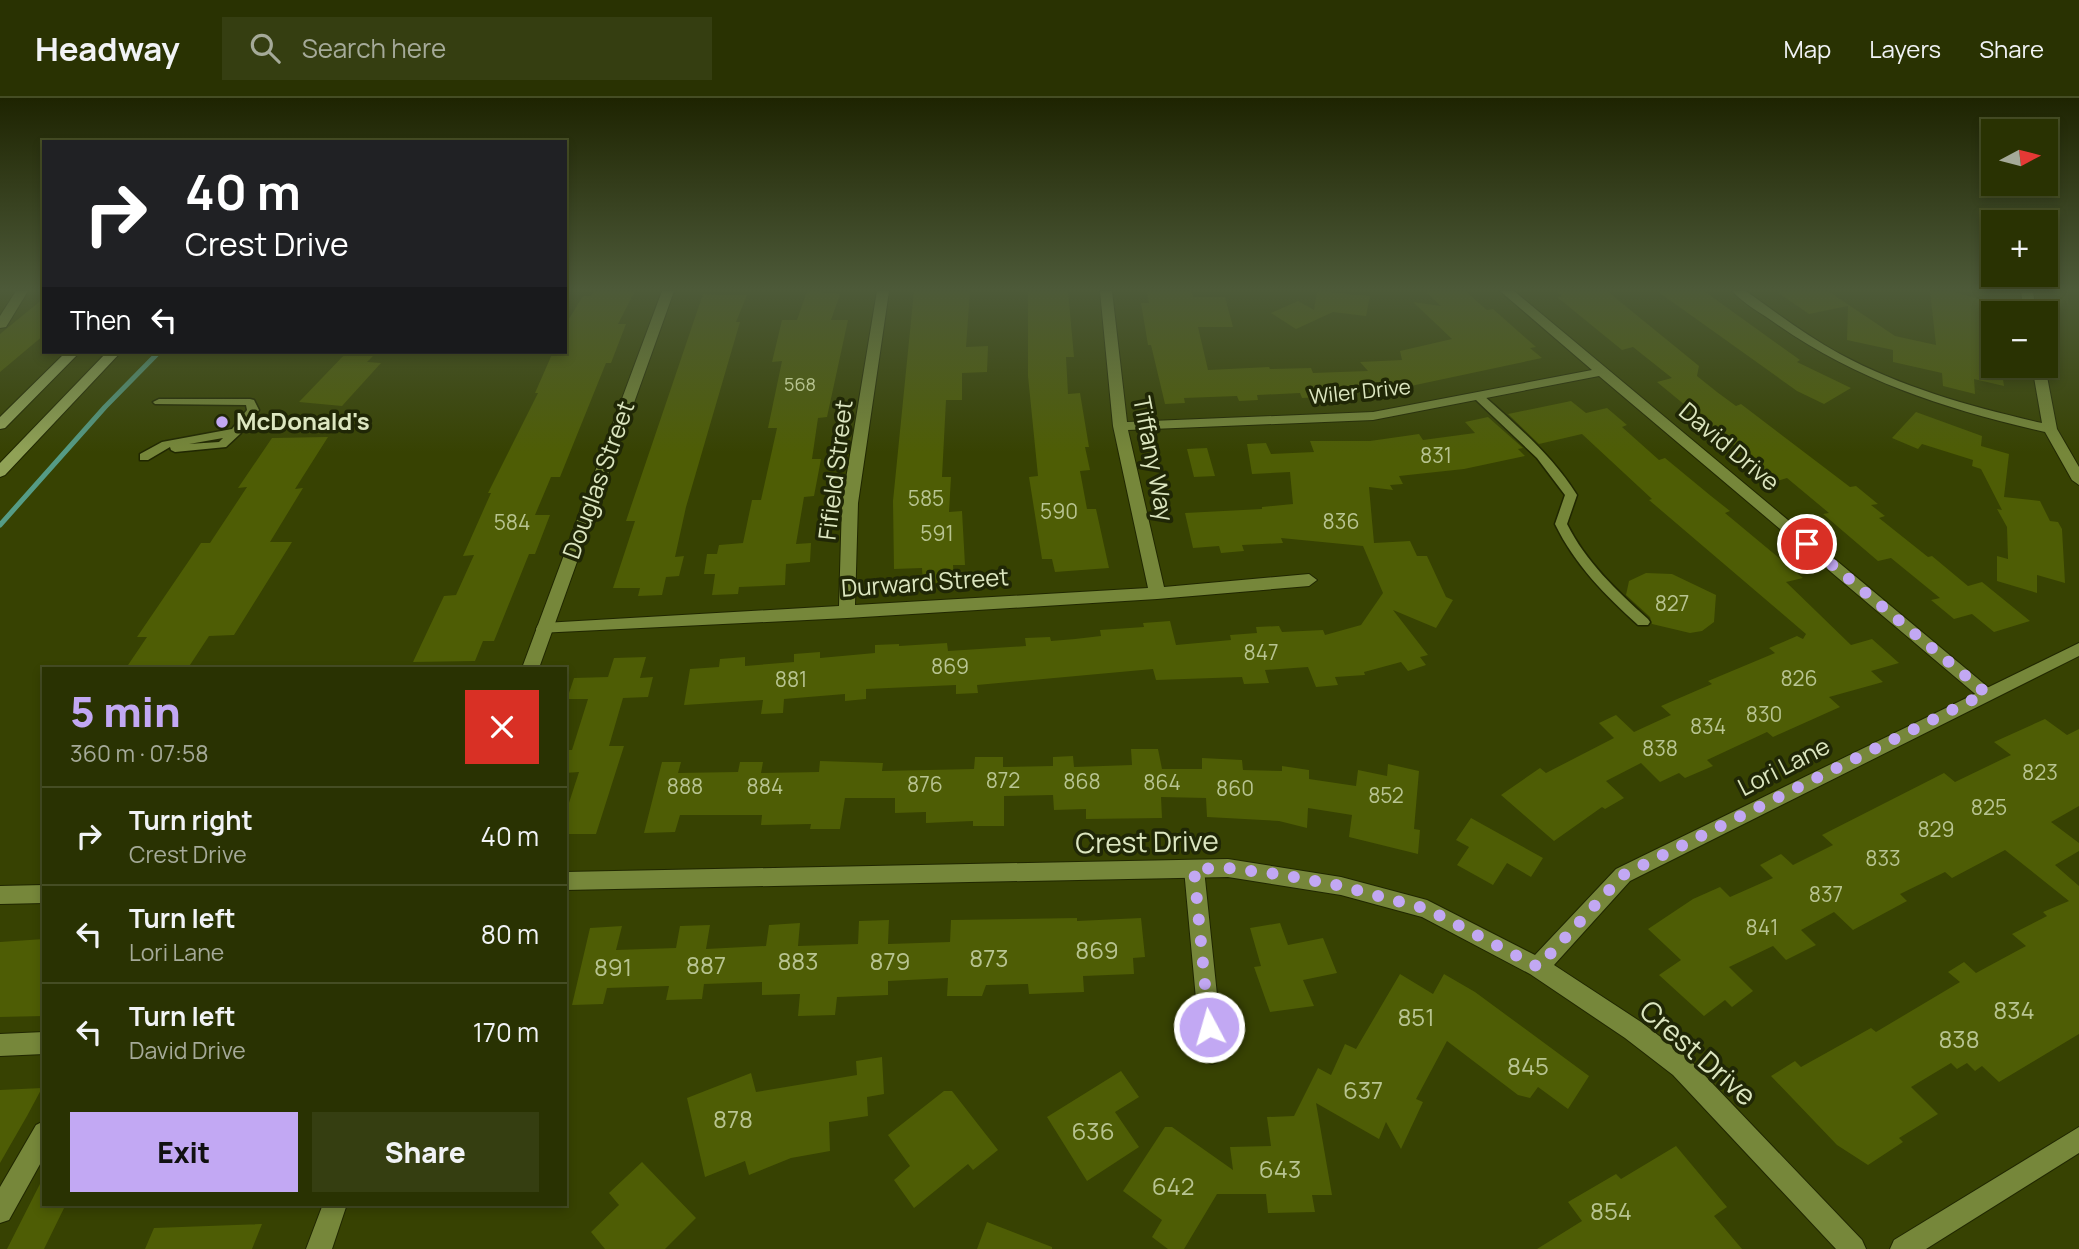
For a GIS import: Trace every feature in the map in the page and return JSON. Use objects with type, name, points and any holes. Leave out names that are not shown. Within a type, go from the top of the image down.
[{"type":"main road","points":[[0,425],[71,354]]},
{"type":"main road","points":[[0,472],[112,354]]},
{"type":"street","name":"Douglas Street","points":[[530,667],[648,345]]},
{"type":"street","name":"Fifield Street","points":[[847,612],[850,503],[875,345]]},
{"type":"street","name":"Tiffany Way","points":[[1112,345],[1120,426],[1157,593]]},
{"type":"street","name":"David Drive","points":[[1569,345],[1986,693]]},
{"type":"street","points":[[1816,345],[1863,371],[1935,399],[2050,429]]},
{"type":"street","name":"Wiler Drive","points":[[1120,426],[1373,416],[1601,372]]},
{"type":"street","points":[[2041,378],[2050,429],[2079,480]]},
{"type":"street","name":"Durward Street","points":[[544,629],[1157,593],[1309,580]]},
{"type":"street","name":"Lori Lane","points":[[1538,967],[1623,875],[2079,649]]},
{"type":"street","name":"Crest Drive","points":[[567,881],[1228,868],[1341,886],[1427,909],[1538,967],[1633,1030],[1681,1067],[1853,1249]]},
{"type":"street","points":[[1194,869],[1212,1053]]},
{"type":"street","points":[[0,895],[42,894]]},
{"type":"street","points":[[0,1045],[42,1043]]},
{"type":"street","points":[[0,1211],[42,1137]]},
{"type":"street","points":[[1903,1249],[2079,1139]]},
{"type":"street","points":[[318,1249],[334,1206]]},
{"type":"lane","points":[[1479,397],[1551,464],[1562,479],[1571,495],[1561,524],[1569,543],[1606,588],[1643,622]]},
{"type":"lane","points":[[144,457],[176,448],[222,445],[253,410],[250,402],[159,402]]},
{"type":"building","points":[[0,345],[32,345],[0,372]]},
{"type":"building","points":[[567,345],[618,345],[611,363],[606,363],[560,477],[551,477],[535,515],[550,515],[535,554],[529,554],[494,641],[483,641],[475,661],[413,662],[444,596],[456,595],[474,555],[463,556],[491,493],[488,493],[538,393],[535,393],[552,354],[567,354]]},
{"type":"building","points":[[686,345],[733,345],[686,507],[675,557],[684,556],[679,576],[666,577],[662,595],[638,596],[640,588],[613,588],[635,521],[626,521]]},
{"type":"building","points":[[776,345],[843,345],[827,417],[818,418],[812,459],[821,459],[814,496],[804,497],[796,544],[811,543],[810,562],[786,564],[785,585],[739,587],[738,594],[712,595],[715,574],[704,574],[707,554],[717,554],[719,545],[743,543],[752,500],[761,500],[777,428],[768,428],[782,361],[772,362]]},
{"type":"building","points":[[909,345],[988,346],[987,372],[962,373],[962,400],[946,400],[942,477],[951,477],[949,512],[962,511],[965,565],[953,565],[954,582],[923,584],[922,568],[894,569],[893,501]]},
{"type":"building","points":[[1028,345],[1073,345],[1074,357],[1066,357],[1068,394],[1080,393],[1089,447],[1085,447],[1090,470],[1080,471],[1087,509],[1096,509],[1109,568],[1055,572],[1052,559],[1042,559],[1029,477],[1038,476],[1028,376]]},
{"type":"building","points":[[1148,345],[1202,345],[1208,370],[1311,368],[1313,373],[1368,371],[1360,362],[1402,360],[1400,351],[1427,345],[1533,345],[1536,347],[1530,348],[1542,358],[1406,387],[1402,382],[1354,392],[1320,393],[1321,397],[1302,398],[1300,393],[1257,395],[1258,400],[1239,401],[1237,396],[1184,398],[1185,403],[1165,404],[1151,345]]},
{"type":"building","points":[[1616,345],[1673,345],[1699,366],[1697,376],[1717,392],[1736,406],[1741,404],[1850,487],[1856,486],[1878,504],[1871,505],[1885,516],[1879,518],[1928,557],[1932,556],[1968,586],[1982,582],[2030,621],[1994,632],[1972,614],[1954,619],[1931,600],[1940,598],[1891,558],[1878,561],[1823,514],[1829,513],[1787,478],[1777,481],[1657,382],[1672,378],[1633,347],[1622,350]]},
{"type":"building","points":[[1732,345],[1779,345],[1800,360],[1797,362],[1851,388],[1824,404],[1797,391]]},
{"type":"building","points":[[1869,345],[1981,345],[1981,378],[2003,378],[2004,386],[1974,379],[1975,394],[1943,386],[1942,373],[1893,362],[1893,350]]},
{"type":"building","points":[[345,354],[375,354],[367,362],[381,363],[342,406],[299,402]]},
{"type":"building","points":[[1571,401],[1586,413],[1607,408],[1627,425],[1622,427],[1659,460],[1665,458],[1730,511],[1725,513],[1803,578],[1786,582],[1851,645],[1872,639],[1899,663],[1871,671],[1883,682],[1829,697],[1840,707],[1773,737],[1767,732],[1707,760],[1713,766],[1685,778],[1679,773],[1660,782],[1641,763],[1606,781],[1624,798],[1605,809],[1602,807],[1554,841],[1501,795],[1540,768],[1546,773],[1614,738],[1599,723],[1616,715],[1634,732],[1671,715],[1661,706],[1712,684],[1708,681],[1775,653],[1769,648],[1797,636],[1803,639],[1806,634],[1649,500],[1652,499],[1582,434],[1539,444],[1508,414]]},
{"type":"building","points":[[1916,412],[1982,436],[1981,446],[2009,454],[2004,497],[2040,501],[2050,521],[2058,522],[2062,529],[2065,583],[2037,575],[2037,593],[1997,581],[1997,556],[2008,559],[2007,527],[1997,509],[2002,510],[1981,469],[1972,466],[1973,460],[1922,444],[1918,449],[1892,438]]},
{"type":"building","points":[[1488,417],[1523,448],[1518,449],[1525,456],[1464,469],[1399,476],[1403,484],[1390,485],[1393,490],[1369,487],[1374,543],[1410,541],[1417,556],[1427,556],[1446,597],[1453,600],[1436,628],[1393,610],[1428,655],[1420,657],[1426,665],[1408,671],[1401,662],[1364,672],[1365,675],[1335,677],[1338,685],[1316,687],[1308,667],[1265,670],[1269,683],[1244,684],[1242,677],[1156,680],[1153,669],[977,685],[978,693],[956,694],[956,685],[866,689],[866,699],[845,701],[845,694],[784,699],[783,713],[761,714],[763,700],[684,705],[690,669],[719,667],[720,659],[745,657],[745,666],[794,662],[794,654],[820,652],[820,658],[875,653],[875,645],[947,643],[948,651],[1026,646],[1025,638],[1050,637],[1051,641],[1101,636],[1100,630],[1144,627],[1143,623],[1170,621],[1176,645],[1231,640],[1230,635],[1257,633],[1256,627],[1279,626],[1282,632],[1323,630],[1325,635],[1361,625],[1383,593],[1363,546],[1281,538],[1283,543],[1242,545],[1244,551],[1221,553],[1219,546],[1193,548],[1185,513],[1262,509],[1293,504],[1290,472],[1252,474],[1247,444],[1266,443],[1271,454],[1314,452],[1310,441],[1370,441],[1419,434],[1423,440],[1475,433],[1465,422]]},
{"type":"building","points":[[328,437],[295,489],[303,488],[270,542],[292,542],[234,635],[209,636],[189,667],[127,667],[147,637],[137,637],[201,543],[210,543],[247,487],[238,488],[272,438]]},
{"type":"building","points":[[1207,448],[1215,476],[1194,477],[1187,449]]},
{"type":"building","points":[[1646,573],[1672,574],[1716,595],[1714,622],[1702,631],[1690,633],[1652,624],[1650,617],[1626,595],[1629,581]]},
{"type":"building","points":[[646,657],[640,678],[653,677],[648,697],[623,698],[609,746],[624,746],[596,834],[567,834],[567,809],[579,772],[567,773],[567,750],[572,750],[588,699],[567,699],[574,678],[608,677],[614,658]]},
{"type":"building","points":[[2045,719],[2067,735],[2079,729],[2079,806],[2051,822],[2079,843],[2079,851],[2055,865],[2079,886],[2079,1034],[1999,1082],[1982,1066],[1975,1071],[1967,1063],[1957,1069],[1951,1063],[1911,1087],[1938,1114],[1899,1138],[1903,1142],[1868,1165],[1837,1145],[1771,1076],[1795,1061],[1801,1067],[1871,1028],[1876,1032],[1960,982],[1948,972],[1964,962],[1976,973],[2026,946],[2012,934],[2047,916],[2043,912],[2069,901],[2005,850],[1952,878],[1945,872],[1900,894],[1907,901],[1853,930],[1834,912],[1801,930],[1816,945],[1786,960],[1773,946],[1729,967],[1753,991],[1732,1007],[1725,1000],[1704,1016],[1659,975],[1681,960],[1648,929],[1693,899],[1720,887],[1730,897],[1773,878],[1760,865],[1781,854],[1793,865],[1833,845],[1822,835],[1944,773],[1955,782],[2011,755],[1994,742]]},
{"type":"building","points":[[1131,749],[1158,749],[1162,769],[1202,769],[1202,758],[1242,760],[1243,770],[1282,771],[1282,766],[1309,770],[1309,779],[1356,786],[1358,770],[1387,776],[1388,764],[1419,771],[1414,829],[1420,830],[1418,854],[1349,837],[1352,815],[1308,808],[1307,828],[1279,821],[1207,817],[1206,798],[1161,797],[1162,818],[1086,819],[1086,809],[1054,810],[1053,795],[1004,796],[1004,826],[973,826],[973,821],[926,823],[926,812],[895,813],[895,798],[845,798],[840,829],[810,829],[811,824],[761,825],[762,815],[680,815],[675,832],[644,833],[662,762],[681,762],[678,773],[738,772],[740,762],[763,762],[761,773],[819,772],[820,761],[883,763],[882,771],[974,769],[975,757],[1003,757],[1003,767],[1053,766],[1053,757],[1073,756],[1074,767],[1132,765]]},
{"type":"building","points":[[1471,818],[1543,858],[1531,877],[1507,863],[1493,885],[1457,865],[1469,847],[1456,840]]},
{"type":"building","points":[[1077,918],[1077,921],[1141,918],[1145,957],[1133,958],[1134,974],[1083,976],[1084,992],[1029,994],[1028,984],[986,985],[982,996],[947,996],[948,978],[888,981],[888,995],[837,997],[835,1015],[798,1016],[800,994],[762,995],[762,982],[704,984],[702,999],[666,1000],[669,986],[607,988],[603,1004],[572,1005],[590,928],[622,926],[616,950],[676,948],[680,926],[710,925],[706,949],[766,946],[769,925],[800,923],[798,946],[858,944],[859,921],[889,920],[888,944],[950,942],[951,920]]},
{"type":"building","points":[[1280,923],[1288,945],[1323,938],[1337,973],[1303,980],[1314,1006],[1270,1012],[1254,967],[1261,966],[1250,928]]},
{"type":"building","points":[[42,939],[42,1016],[0,1017],[0,942]]},
{"type":"building","points":[[1400,974],[1433,994],[1444,974],[1475,992],[1589,1076],[1568,1109],[1538,1087],[1530,1098],[1518,1095],[1447,1041],[1416,1099],[1423,1102],[1401,1149],[1386,1122],[1379,1139],[1316,1103],[1332,1195],[1312,1195],[1315,1212],[1268,1213],[1266,1194],[1217,1194],[1184,1249],[1168,1249],[1152,1237],[1162,1220],[1123,1191],[1165,1127],[1172,1127],[1233,1170],[1230,1147],[1271,1146],[1267,1117],[1294,1116],[1318,1068],[1331,1075],[1345,1044],[1356,1049]]},
{"type":"building","points":[[882,1057],[884,1094],[867,1097],[868,1116],[829,1122],[830,1151],[791,1158],[749,1175],[745,1161],[705,1177],[687,1098],[751,1073],[756,1092],[857,1075],[856,1061]]},
{"type":"building","points":[[1121,1071],[1139,1097],[1115,1112],[1139,1147],[1087,1181],[1047,1117]]},
{"type":"building","points":[[42,1088],[27,1116],[0,1163],[0,1090]]},
{"type":"building","points":[[944,1091],[952,1091],[998,1150],[973,1170],[968,1164],[914,1208],[894,1180],[910,1166],[888,1135]]},
{"type":"building","points":[[1676,1146],[1727,1207],[1714,1216],[1742,1249],[1537,1249],[1582,1221],[1568,1202],[1616,1174],[1621,1179]]},
{"type":"building","points":[[642,1162],[696,1218],[665,1249],[605,1249],[591,1232],[619,1205],[609,1193]]},
{"type":"building","points":[[42,1180],[42,1206],[65,1206],[44,1249],[7,1249]]},
{"type":"building","points":[[987,1222],[1052,1247],[1052,1249],[977,1249]]},
{"type":"building","points":[[262,1224],[252,1249],[145,1249],[154,1228]]},
{"type":"waterway","points":[[0,525],[105,407],[157,354]]},
{"type":"place","name":"McDonald's","points":[[222,422]]},
{"type":"route","points":[[1209,1027],[1194,869],[1228,868],[1284,875],[1341,886],[1427,909],[1538,967],[1623,875],[1986,693],[1807,544]]}]
